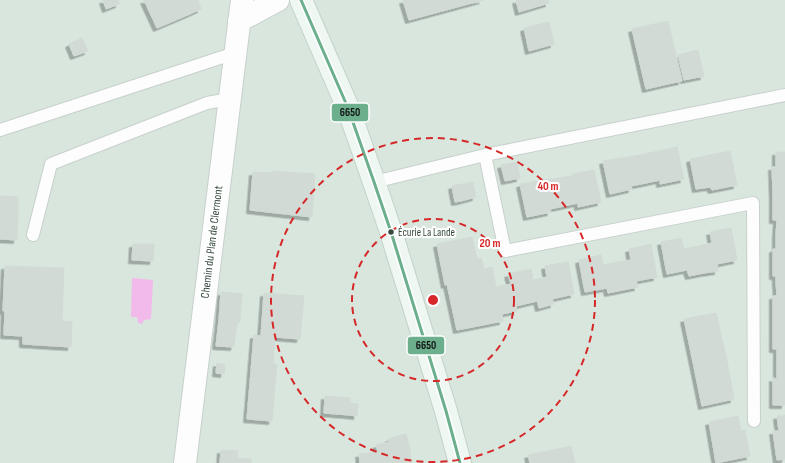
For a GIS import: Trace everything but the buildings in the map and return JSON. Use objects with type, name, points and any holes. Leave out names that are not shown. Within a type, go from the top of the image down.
[{"type":"street","name":"Chemin du Plan de Clermont","points":[[185,463],[242,0]]},
{"type":"street","points":[[239,21],[278,0]]},
{"type":"street","points":[[301,0],[348,108],[374,182],[444,404],[460,463]]},
{"type":"lane","points":[[0,130],[235,54]]},
{"type":"lane","points":[[374,182],[484,155],[785,95]]},
{"type":"lane","points":[[34,235],[51,164],[206,103],[229,99]]},
{"type":"lane","points":[[484,155],[505,251],[753,203],[754,421]]},
{"type":"shaded area","points":[[0,0],[785,0],[785,463],[0,463]]},
{"type":"shaded area","points":[[132,278],[153,280],[151,319],[144,320],[142,324],[138,323],[137,317],[131,317]]},
{"type":"transit line","name":"6650","points":[[301,0],[348,108],[374,182],[391,232],[446,411],[460,463]]},
{"type":"place","name":"Écurie La Lande","points":[[391,232]]}]
